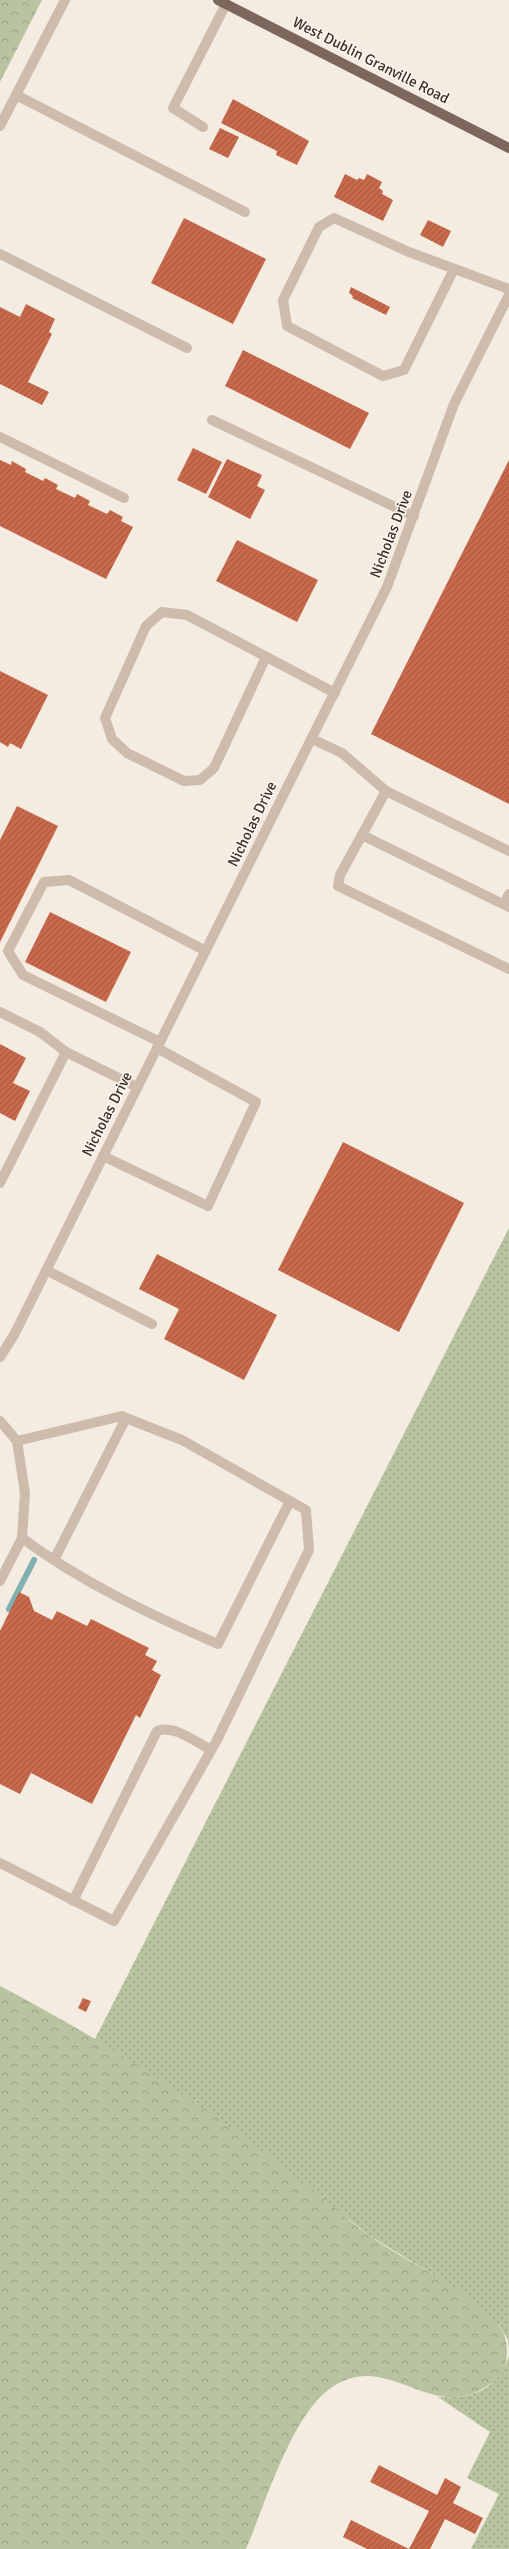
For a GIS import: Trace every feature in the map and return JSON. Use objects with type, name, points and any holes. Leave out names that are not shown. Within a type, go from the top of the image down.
[{"type":"main road","name":"West Dublin Granville Road","points":[[222,2],[509,148]]},
{"type":"street","points":[[0,126],[65,0]]},
{"type":"street","points":[[202,127],[172,108],[222,2]]},
{"type":"street","points":[[16,95],[246,212]]},
{"type":"street","points":[[454,268],[404,370],[383,376],[287,326],[283,300],[319,227],[334,218],[409,252],[454,268],[509,289]]},
{"type":"street","points":[[0,254],[187,348]]},
{"type":"street","name":"Nicholas Drive","points":[[0,1357],[14,1334],[387,587],[454,404],[509,295]]},
{"type":"street","points":[[212,420],[414,516]]},
{"type":"street","points":[[0,437],[124,498]]},
{"type":"street","points":[[266,657],[214,768],[200,780],[184,781],[127,753],[112,739],[105,718],[146,626],[162,612],[187,615],[335,693]]},
{"type":"street","points":[[312,739],[342,753],[386,791],[509,851]]},
{"type":"street","points":[[386,791],[340,876],[338,886],[509,969]]},
{"type":"street","points":[[362,835],[506,906],[509,894]]},
{"type":"street","points":[[102,1156],[208,1206],[256,1102],[159,1045],[23,975],[8,951],[44,882],[69,880],[206,951]]},
{"type":"street","points":[[0,1012],[40,1032],[66,1052],[138,1087]]},
{"type":"street","points":[[0,1183],[66,1052]]},
{"type":"street","points":[[46,1270],[152,1324]]},
{"type":"street","points":[[0,1864],[114,1921],[212,1750],[309,1550],[306,1510],[182,1440],[122,1416],[17,1441]]},
{"type":"street","points":[[54,1560],[126,1418]]},
{"type":"street","points":[[0,1421],[17,1441],[25,1493],[22,1538],[0,1581]]},
{"type":"street","points":[[22,1538],[54,1560],[173,1624],[218,1644],[290,1501]]},
{"type":"street","points":[[73,1901],[157,1731],[163,1728],[172,1730],[212,1750]]},
{"type":"green space","points":[[0,0],[42,0],[0,82]]},
{"type":"green space","points":[[509,1228],[509,2349],[508,2340],[500,2326],[458,2290],[367,2234],[324,2199],[168,2085],[94,2041]]},
{"type":"green space","points":[[0,1986],[110,2048],[190,2099],[257,2146],[329,2202],[367,2234],[468,2297],[484,2310],[502,2329],[506,2341],[507,2354],[505,2366],[501,2375],[484,2388],[463,2396],[444,2396],[425,2392],[387,2379],[368,2376],[349,2379],[328,2390],[314,2404],[290,2442],[270,2487],[246,2549],[0,2549]]},
{"type":"green space","points":[[509,2356],[509,2549],[471,2549],[499,2494],[467,2478],[490,2432],[438,2397],[462,2396],[482,2390],[498,2377]]},
{"type":"building","points":[[233,99],[309,141],[297,165],[276,155],[277,151],[221,123]]},
{"type":"building","points":[[220,128],[239,137],[228,158],[209,149]]},
{"type":"building","points":[[345,174],[357,180],[359,178],[364,180],[367,174],[382,182],[379,188],[383,191],[382,194],[393,200],[383,221],[334,197]]},
{"type":"building","points":[[184,218],[266,259],[233,324],[151,283]]},
{"type":"building","points":[[428,220],[451,231],[443,247],[420,235]]},
{"type":"building","points":[[351,287],[390,307],[386,315],[352,298],[353,296],[349,293]]},
{"type":"building","points":[[26,304],[55,319],[49,332],[52,334],[28,382],[49,392],[42,405],[0,384],[0,307],[20,317]]},
{"type":"building","points":[[243,350],[369,413],[350,449],[225,386]]},
{"type":"building","points":[[193,448],[222,462],[206,494],[177,480]]},
{"type":"building","points":[[227,459],[262,475],[257,486],[265,490],[250,519],[208,497]]},
{"type":"building","points":[[0,460],[11,465],[12,461],[26,469],[25,472],[43,481],[45,478],[58,485],[56,489],[75,498],[77,494],[90,501],[88,505],[107,514],[110,510],[123,517],[121,521],[133,527],[106,579],[0,526]]},
{"type":"building","points":[[509,460],[509,804],[371,734]]},
{"type":"building","points":[[237,540],[318,580],[297,622],[216,581]]},
{"type":"building","points":[[0,671],[48,695],[21,749],[10,743],[8,747],[0,742]]},
{"type":"building","points":[[17,806],[58,826],[0,942],[0,840]]},
{"type":"building","points":[[50,912],[131,952],[106,1002],[25,962]]},
{"type":"building","points":[[0,1044],[26,1058],[13,1083],[30,1091],[15,1121],[0,1113]]},
{"type":"building","points":[[343,1142],[464,1203],[399,1332],[278,1270]]},
{"type":"building","points":[[157,1254],[277,1315],[244,1380],[164,1339],[179,1309],[139,1289]]},
{"type":"building","points":[[19,1592],[29,1597],[34,1611],[52,1620],[57,1611],[87,1626],[91,1619],[149,1648],[145,1655],[157,1661],[152,1670],[161,1675],[140,1718],[136,1715],[92,1804],[31,1773],[20,1794],[0,1784],[0,1631]]},
{"type":"building","points":[[83,1998],[91,2001],[86,2012],[78,2008]]},
{"type":"building","points":[[379,2465],[437,2495],[445,2478],[461,2487],[453,2503],[483,2518],[475,2534],[445,2519],[430,2549],[409,2549],[429,2511],[370,2482]]},
{"type":"building","points":[[351,2520],[409,2549],[367,2549],[343,2537]]},
{"type":"waterway","points":[[9,1609],[34,1560]]}]
